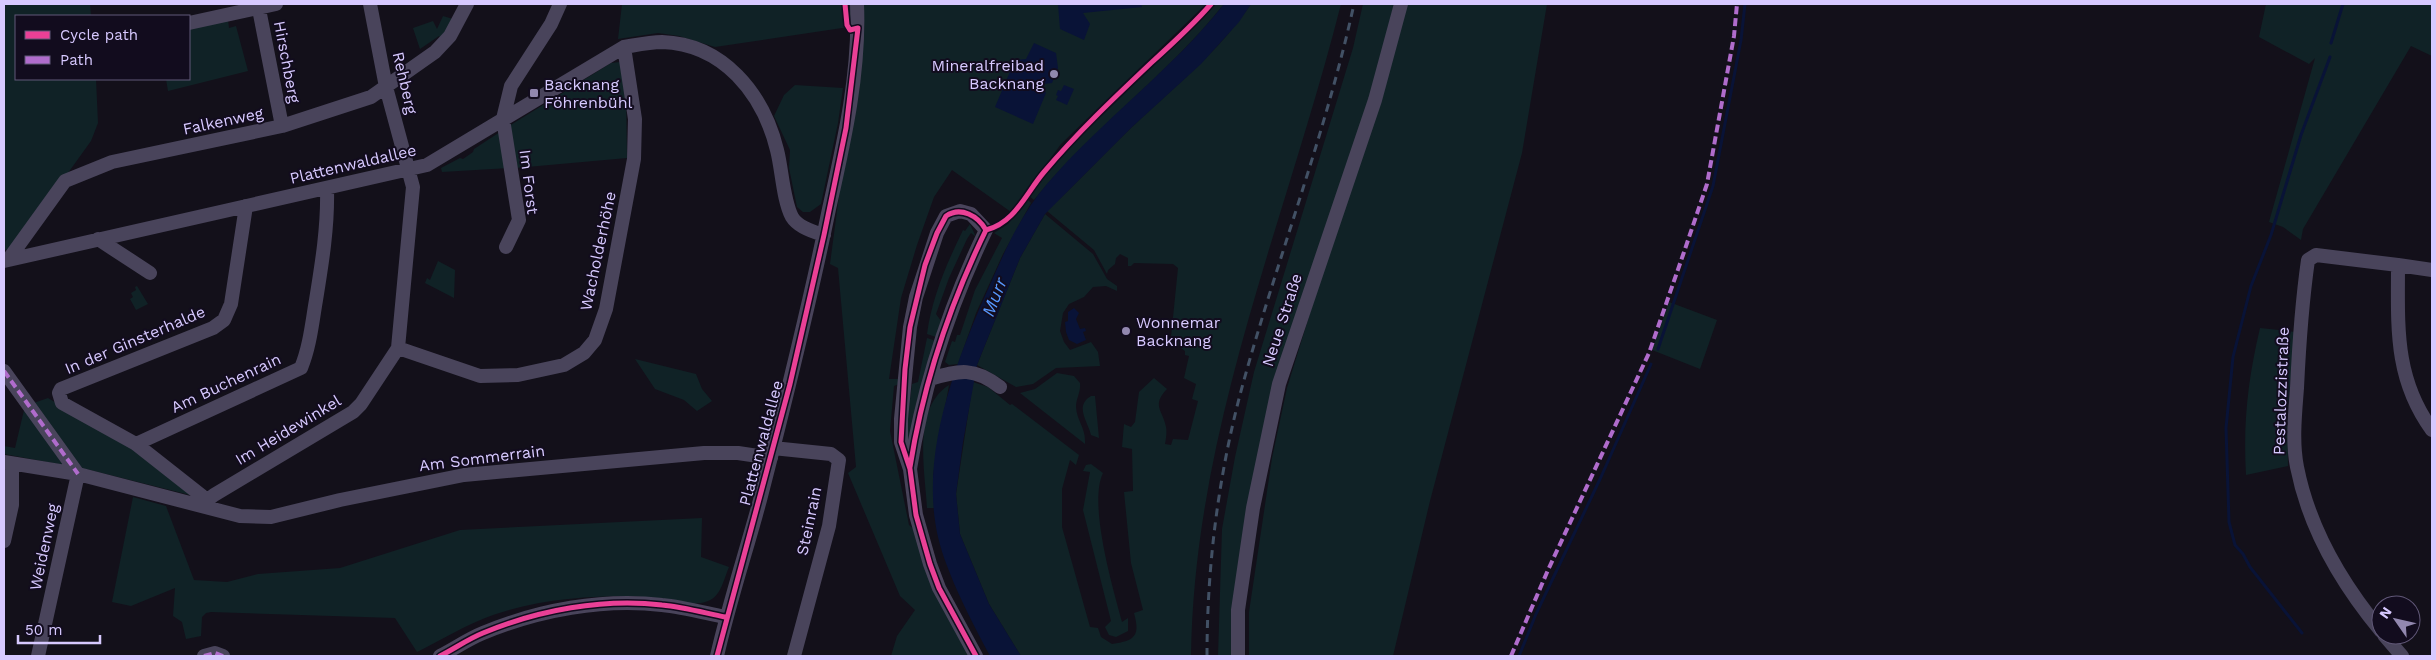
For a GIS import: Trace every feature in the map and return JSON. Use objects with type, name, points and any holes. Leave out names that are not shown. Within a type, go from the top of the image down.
[{"type":"street","points":[[190,23],[259,6],[276,4]]},
{"type":"street","name":"Rehberg","points":[[370,4],[386,87],[408,170]]},
{"type":"street","name":"Falkenweg","points":[[6,261],[65,181],[112,162],[282,126],[371,97],[435,52],[450,36],[468,4]]},
{"type":"street","points":[[503,119],[511,86],[548,30],[560,4]]},
{"type":"street","points":[[824,235],[846,128],[853,79],[858,28],[856,4]]},
{"type":"street","name":"Neue Straße","points":[[1238,656],[1238,610],[1253,508],[1279,384],[1375,100],[1401,4]]},
{"type":"street","name":"Hirschberg","points":[[259,6],[282,126]]},
{"type":"street","name":"Plattenwaldallee","points":[[6,261],[427,165],[624,47],[660,42],[677,43],[713,56],[734,70],[747,85],[767,121],[776,145],[788,208],[793,218],[799,225],[824,235],[790,384],[725,618],[717,656]]},
{"type":"street","name":"Wacholderhöhe","points":[[398,348],[480,376],[508,376],[564,365],[584,353],[595,340],[606,309],[634,159],[634,119],[624,47]]},
{"type":"street","name":"Im Forst","points":[[503,119],[519,220],[506,247]]},
{"type":"street","name":"Im Heidewinkel","points":[[201,506],[214,495],[353,412],[361,404],[398,348],[414,187],[408,170]]},
{"type":"street","name":"Am Buchenrain","points":[[136,444],[301,368],[308,351],[319,282],[327,216],[327,189]]},
{"type":"street","name":"In der Ginsterhalde","points":[[136,444],[62,403],[59,393],[62,389],[213,328],[224,320],[231,304],[246,206]]},
{"type":"street","points":[[910,469],[918,417],[936,378],[963,282],[986,230],[979,220],[966,212],[952,212],[945,218],[932,246],[914,305],[906,354],[901,442],[910,469],[916,515],[930,564],[939,588],[976,656]]},
{"type":"street","points":[[98,239],[150,273]]},
{"type":"street","name":"Pestalozzistraße","points":[[2371,619],[2359,604],[2313,522],[2296,466],[2294,427],[2302,302],[2308,260],[2316,254],[2398,265]]},
{"type":"street","points":[[2432,270],[2398,265],[2398,345],[2414,400],[2432,430]]},
{"type":"street","points":[[4,371],[78,474]]},
{"type":"street","points":[[936,378],[960,371],[975,372],[1000,387]]},
{"type":"street","points":[[136,444],[202,496],[201,506]]},
{"type":"street","name":"Am Sommerrain","points":[[8,463],[78,474],[240,516],[271,516],[464,475],[704,453],[772,453]]},
{"type":"street","name":"Steinrain","points":[[772,453],[831,454],[839,460],[828,526],[794,656]]},
{"type":"street","points":[[4,541],[12,505],[8,463]]},
{"type":"street","name":"Weidenweg","points":[[38,656],[78,474]]},
{"type":"street","points":[[440,656],[483,633],[560,610],[621,603],[642,604],[662,605],[725,618]]},
{"type":"street","points":[[2393,645],[2402,656]]},
{"type":"street","points":[[204,656],[215,653],[224,656]]},
{"type":"shaded area","points":[[4,4],[90,4],[91,15],[15,15],[15,80],[96,80],[98,123],[91,141],[14,248],[4,250]]},
{"type":"shaded area","points":[[622,4],[1206,4],[1061,144],[1011,212],[952,170],[934,197],[901,298],[889,379],[899,379],[899,384],[894,386],[890,431],[909,525],[914,529],[972,656],[891,656],[897,636],[915,610],[900,596],[848,473],[856,467],[838,268],[830,264],[861,30],[842,28],[715,47],[679,36],[658,33],[618,39]]},
{"type":"shaded area","points":[[1214,4],[1224,4],[1179,55],[1080,149],[1034,200],[1029,196],[1080,134],[1191,29]]},
{"type":"shaded area","points":[[1251,4],[1341,4],[1319,85],[1246,326],[1225,407],[1208,489],[1196,572],[1191,656],[1021,656],[989,604],[960,534],[956,494],[973,382],[988,387],[1079,455],[1076,465],[1070,460],[1062,489],[1062,527],[1090,627],[1098,628],[1101,637],[1112,644],[1131,639],[1136,632],[1134,613],[1143,610],[1131,563],[1124,492],[1133,491],[1132,449],[1122,447],[1124,424],[1131,427],[1135,422],[1139,392],[1154,378],[1167,389],[1162,395],[1159,404],[1166,427],[1165,444],[1171,445],[1173,439],[1188,440],[1198,401],[1192,399],[1196,384],[1184,378],[1189,356],[1185,355],[1185,351],[1173,342],[1171,337],[1178,268],[1173,264],[1134,263],[1128,266],[1128,258],[1120,254],[1107,274],[1094,250],[1047,211],[1131,128],[1210,54]]},
{"type":"shaded area","points":[[1363,4],[1397,4],[1369,103],[1274,383],[1233,656],[1218,656],[1222,529],[1235,457],[1254,372],[1353,48]]},
{"type":"shaded area","points":[[1405,4],[1547,4],[1522,153],[1430,501],[1393,656],[1249,656],[1249,612],[1272,458],[1287,388]]},
{"type":"shaded area","points":[[2266,4],[2432,4],[2432,56],[2411,46],[2303,229],[2301,240],[2283,227],[2269,222],[2315,58],[2309,64],[2259,37]]},
{"type":"shaded area","points":[[443,16],[453,19],[441,38],[439,36],[420,49],[413,28],[433,21],[437,29]]},
{"type":"shaded area","points":[[228,20],[229,28],[236,26],[248,71],[168,91],[166,80],[190,80],[190,29]]},
{"type":"shaded area","points":[[620,62],[626,93],[627,158],[516,168],[509,126],[611,63]]},
{"type":"shaded area","points":[[795,85],[843,88],[838,123],[821,204],[810,212],[803,212],[797,207],[789,168],[790,150],[774,116],[784,95]]},
{"type":"shaded area","points":[[503,130],[509,168],[442,172],[441,168],[460,158],[463,159],[473,152],[474,149]]},
{"type":"shaded area","points":[[1027,199],[1031,203],[1003,254],[976,313],[958,364],[949,365],[945,362],[952,341],[955,342],[957,335],[960,335],[975,290],[1002,238],[994,233],[1008,224]]},
{"type":"shaded area","points":[[1045,214],[1093,254],[1107,279],[1117,286],[1117,291],[1106,286],[1093,287],[1084,297],[1069,304],[1063,313],[1060,331],[1064,342],[1070,350],[1091,342],[1098,352],[1100,366],[1056,368],[1033,384],[1016,387],[977,365],[1020,258]]},
{"type":"shaded area","points":[[970,224],[976,237],[971,233],[967,239],[949,278],[936,314],[941,321],[936,337],[927,334],[932,307],[946,268],[963,230],[965,231]]},
{"type":"shaded area","points":[[438,261],[455,270],[454,298],[425,283],[427,278],[430,280]]},
{"type":"shaded area","points":[[137,286],[148,304],[136,310],[130,299],[133,297],[131,293],[136,290],[135,287]]},
{"type":"shaded area","points":[[1669,302],[1717,320],[1700,369],[1652,350]]},
{"type":"shaded area","points":[[2260,328],[2296,332],[2287,414],[2288,466],[2246,475],[2245,437],[2247,401]]},
{"type":"shaded area","points":[[927,338],[936,341],[908,443],[905,440],[912,384],[918,382]]},
{"type":"shaded area","points":[[635,359],[696,374],[702,389],[712,401],[697,411],[684,400],[655,389]]},
{"type":"shaded area","points":[[1057,373],[1074,376],[1080,383],[1076,407],[1084,433],[1085,444],[1020,393],[1035,389]]},
{"type":"shaded area","points":[[949,385],[933,475],[934,508],[927,508],[923,459],[925,424],[937,395]]},
{"type":"shaded area","points":[[1091,396],[1095,396],[1099,438],[1091,435],[1083,409],[1083,404]]},
{"type":"shaded area","points":[[48,398],[132,449],[190,493],[190,495],[90,470],[4,454],[4,446],[15,448],[25,406]]},
{"type":"shaded area","points":[[1091,464],[1103,473],[1099,487],[1100,525],[1122,622],[1128,618],[1128,631],[1116,637],[1109,635],[1105,627],[1111,621],[1083,510],[1090,472],[1083,471],[1086,465]]},
{"type":"shaded area","points":[[133,497],[166,506],[194,580],[227,582],[258,574],[340,568],[460,530],[702,518],[701,557],[729,567],[724,582],[716,596],[708,601],[689,604],[639,597],[610,596],[533,604],[478,621],[417,652],[395,618],[211,612],[206,613],[202,617],[201,636],[186,639],[182,622],[173,616],[175,588],[131,606],[112,602]]},
{"type":"water","points":[[1058,4],[1141,4],[1142,7],[1083,13],[1090,24],[1084,40],[1060,29]]},
{"type":"water","name":"Murr","points":[[1224,4],[1251,4],[1239,22],[1201,64],[1132,127],[1045,214],[1020,258],[977,365],[956,494],[960,534],[989,604],[1021,656],[990,656],[947,567],[938,537],[933,505],[933,473],[937,441],[953,377],[964,346],[995,273],[1021,220],[1047,184],[1091,138],[1182,51]]},
{"type":"water","points":[[1034,43],[1056,53],[1058,68],[1052,83],[1044,84],[1042,87],[1046,93],[1033,124],[995,107],[1015,60],[1026,59]]},
{"type":"water","points":[[1064,85],[1074,89],[1067,105],[1056,100],[1058,90],[1061,91]]},
{"type":"water","points":[[1074,308],[1079,313],[1076,319],[1080,329],[1085,328],[1086,331],[1083,332],[1086,340],[1077,344],[1069,340],[1065,322],[1068,321],[1068,312]]},
{"type":"waterway","points":[[1658,349],[1713,186],[1741,40],[1745,4]]},
{"type":"waterway","points":[[2331,43],[2343,4]]},
{"type":"waterway","points":[[2302,633],[2235,545],[2229,522],[2226,428],[2233,357],[2251,286],[2271,235],[2301,135],[2330,57]]},
{"type":"waterway","points":[[1519,656],[1536,614],[1601,477],[1651,364]]},
{"type":"railway","points":[[1207,656],[1209,586],[1216,517],[1235,414],[1330,99],[1354,4]]},
{"type":"marked path","points":[[1511,656],[1548,570],[1649,353],[1683,255],[1707,184],[1734,36],[1737,4]]},
{"type":"marked path","points":[[4,371],[78,474]]},
{"type":"marked path","points":[[204,656],[215,653],[223,656]]},
{"type":"cycle path","points":[[717,656],[790,384],[846,128],[858,28],[850,30],[847,25],[845,4]]},
{"type":"cycle path","points":[[986,230],[1005,221],[1012,214],[1069,143],[1190,27],[1211,4]]},
{"type":"cycle path","points":[[976,656],[939,588],[930,564],[916,515],[910,469],[901,442],[905,369],[910,327],[925,265],[937,233],[946,216],[957,212],[963,212],[974,217],[986,230]]},
{"type":"cycle path","points":[[910,467],[922,406],[939,346],[961,287],[986,230]]},
{"type":"cycle path","points":[[440,656],[477,635],[504,625],[548,612],[571,608],[617,603],[640,603],[678,607],[725,617]]},
{"type":"place","name":"Mineralfreibad Backnang","points":[[1054,74]]},
{"type":"place","name":"Backnang Föhrenbühl","points":[[534,93]]},
{"type":"place","name":"Wonnemar Backnang","points":[[1126,331]]}]
